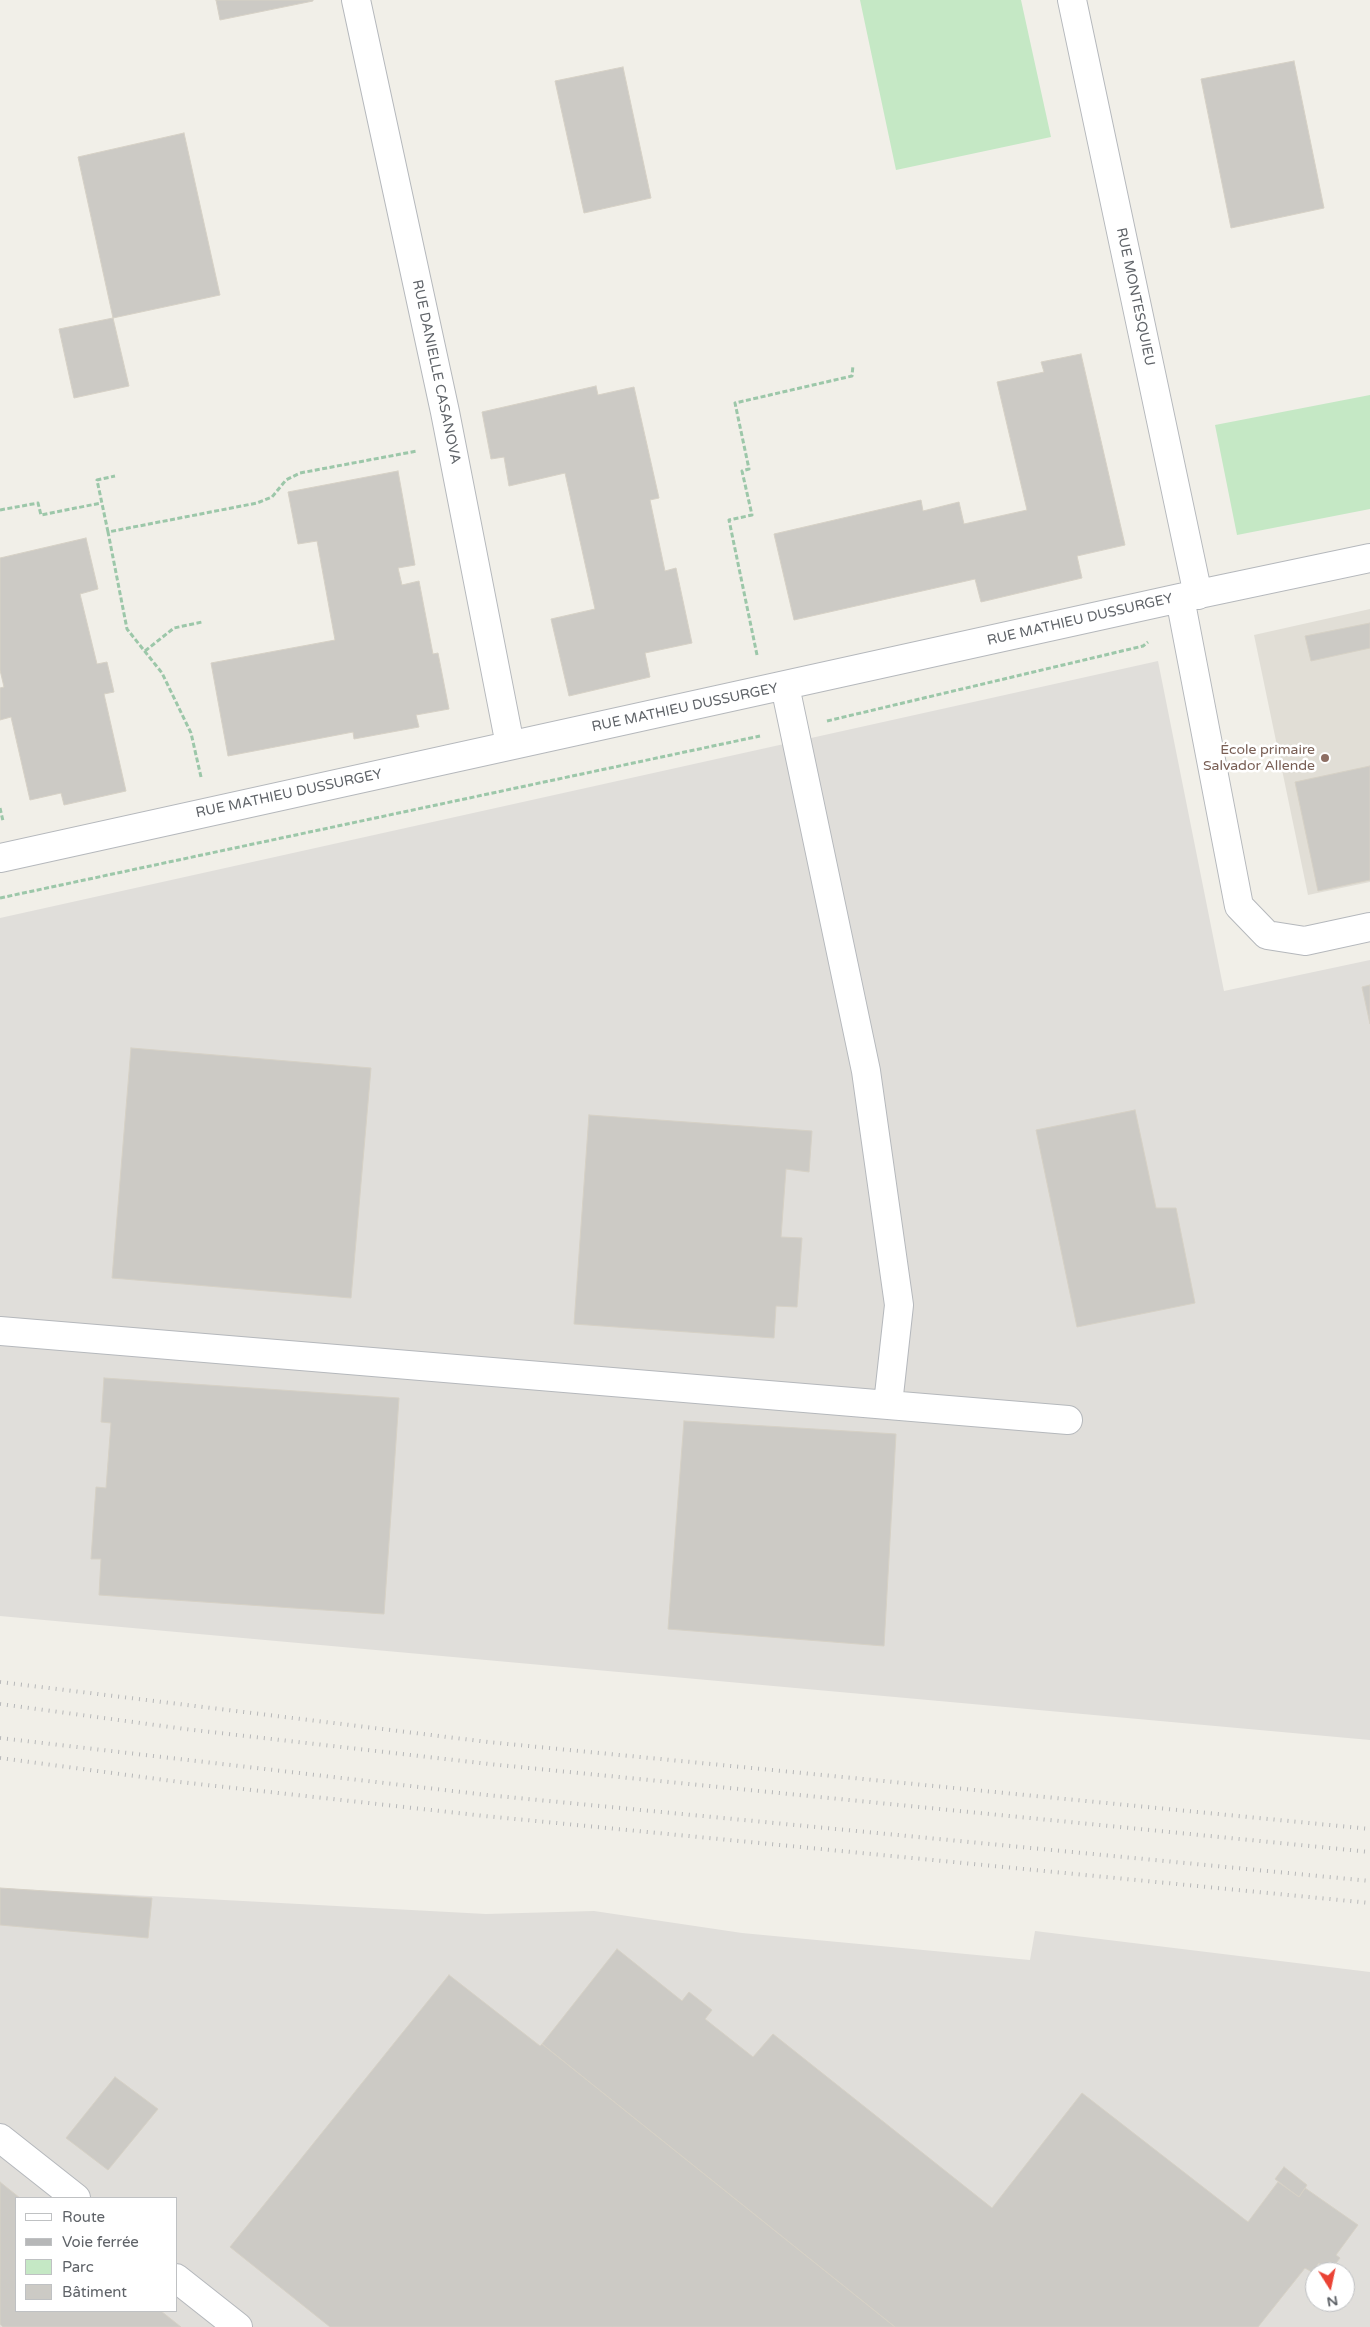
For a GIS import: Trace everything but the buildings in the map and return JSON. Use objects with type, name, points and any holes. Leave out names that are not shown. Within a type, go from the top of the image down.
[{"type":"street","name":"RUE DANIELLE CASANOVA","points":[[356,0],[377,89],[452,444],[510,745]]},
{"type":"street","name":"RUE MONTESQUIEU","points":[[1072,0],[1189,596],[1239,906],[1267,936],[1306,941],[1370,927]]},
{"type":"street","name":"RUE MATHIEU DUSSURGEY","points":[[0,858],[1189,596],[1370,558]]},
{"type":"street","points":[[785,686],[866,1072],[899,1306],[888,1404]]},
{"type":"street","points":[[0,1331],[1068,1420]]},
{"type":"street","points":[[0,2138],[75,2197]]},
{"type":"street","points":[[178,2280],[238,2327]]},
{"type":"path","points":[[757,655],[729,520],[752,515],[742,470],[749,469],[734,403],[852,376],[853,365]]},
{"type":"path","points":[[108,532],[257,504],[272,497],[286,480],[300,473],[452,444]]},
{"type":"path","points":[[115,476],[97,480],[127,629],[162,673],[191,733],[202,778]]},
{"type":"path","points":[[0,510],[38,504],[41,515],[101,503]]},
{"type":"path","points":[[145,651],[174,628],[202,622]]},
{"type":"path","points":[[0,898],[794,729],[1143,646]]},
{"type":"path","points":[[0,808],[3,821]]},
{"type":"shaded area","name":"École primaire Salvador Allende","points":[[1370,609],[1370,882],[1308,895],[1254,635]]},
{"type":"shaded area","points":[[1158,661],[1224,991],[1370,960],[1370,1740],[0,1616],[0,918]]},
{"type":"shaded area","points":[[0,1888],[486,1914],[594,1911],[742,1933],[1030,1960],[1035,1931],[1370,1972],[1370,2327],[0,2327]]},
{"type":"green space","points":[[860,0],[1021,0],[1051,137],[896,170]]},
{"type":"green space","points":[[1370,395],[1370,509],[1237,535],[1215,425]]},
{"type":"railway","points":[[0,1682],[488,1742],[1370,1829]]},
{"type":"railway","points":[[0,1704],[185,1729],[489,1764],[1370,1852]]},
{"type":"railway","points":[[0,1738],[487,1795],[1370,1881]]},
{"type":"railway","points":[[0,1758],[180,1782],[485,1816],[1370,1903]]},
{"type":"place","name":"École primaire Salvador Allende","points":[[1325,758]]}]
